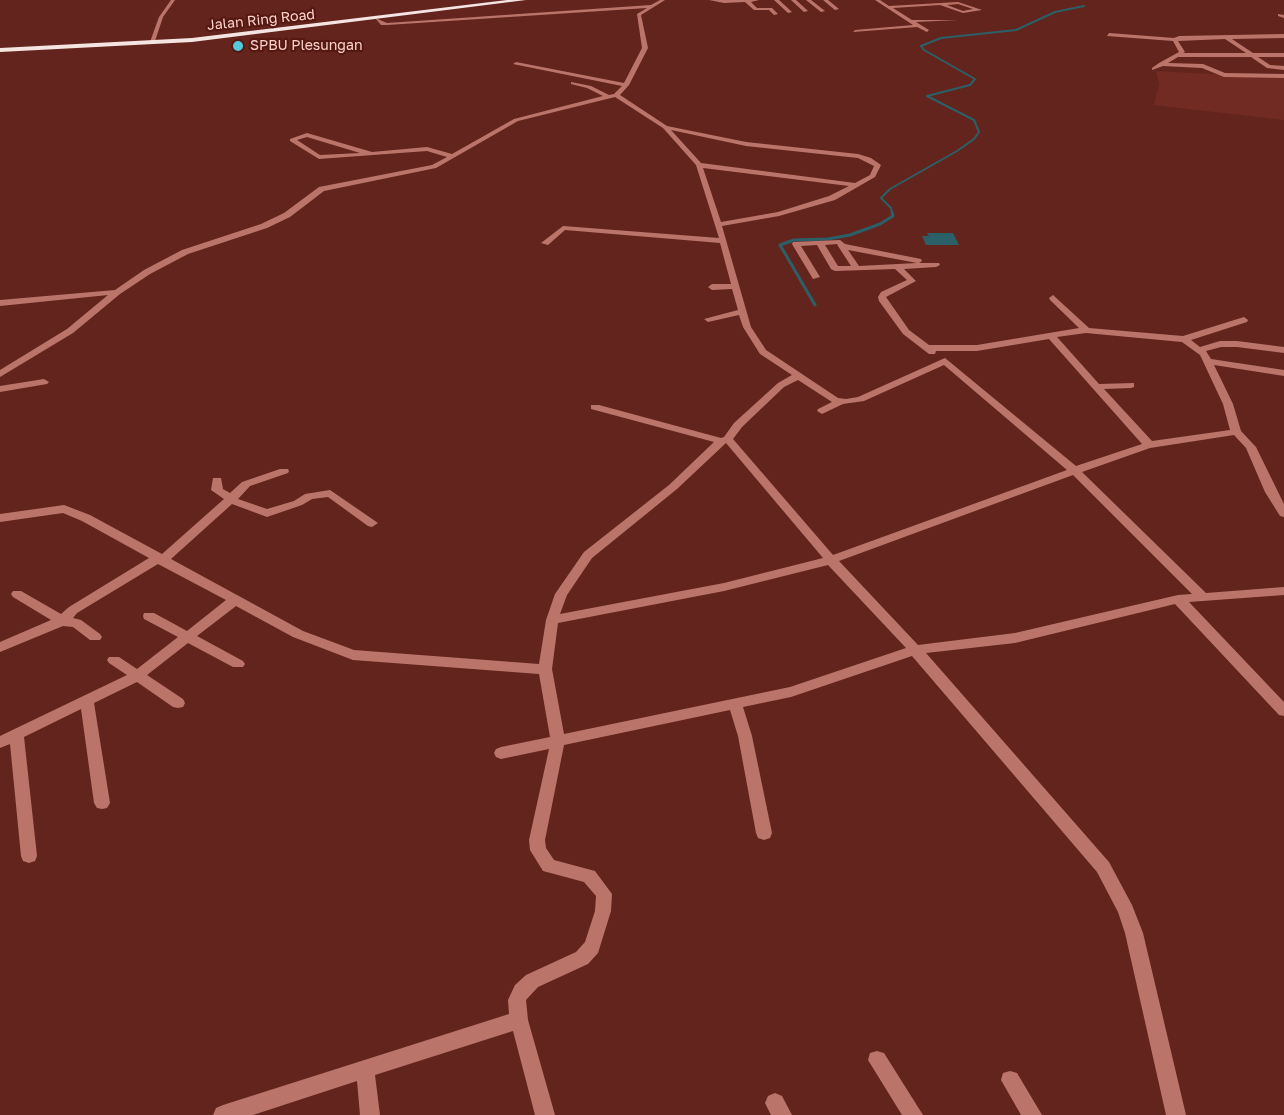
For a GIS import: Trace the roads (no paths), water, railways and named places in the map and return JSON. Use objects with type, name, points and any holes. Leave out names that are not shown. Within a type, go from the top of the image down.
[{"type":"highway","name":"Jalan Ring Road","points":[[0,48],[157,43],[505,0]]},
{"type":"highway","name":"Jalan Ring Road","points":[[0,48],[152,41],[377,19],[523,0]]},
{"type":"street","points":[[152,41],[161,17],[173,0]]},
{"type":"street","points":[[0,374],[70,331],[117,292],[147,272],[185,252],[277,220],[322,189],[425,169],[440,164],[516,120],[613,96],[626,85],[645,48],[638,16],[642,11],[663,0]]},
{"type":"street","points":[[711,0],[720,2],[758,0]]},
{"type":"street","points":[[776,0],[790,12]]},
{"type":"street","points":[[793,0],[806,11]]},
{"type":"street","points":[[808,0],[823,11]]},
{"type":"street","points":[[825,0],[837,9]]},
{"type":"street","points":[[877,0],[927,31]]},
{"type":"street","points":[[747,1],[756,9],[770,9],[776,14]]},
{"type":"street","points":[[888,7],[961,4],[980,10],[963,12],[942,5]]},
{"type":"street","points":[[377,19],[387,24],[652,6]]},
{"type":"street","points":[[909,21],[956,20]]},
{"type":"street","points":[[855,31],[916,26]]},
{"type":"street","points":[[1109,35],[1175,40],[1189,37],[1284,36]]},
{"type":"street","points":[[1225,36],[1270,68],[1284,68]]},
{"type":"street","points":[[1175,40],[1182,52],[1156,66],[1203,66],[1224,75],[1284,76]]},
{"type":"street","points":[[1178,55],[1284,55]]},
{"type":"street","points":[[1223,56],[1236,63]]},
{"type":"street","points":[[516,64],[626,85]]},
{"type":"street","points":[[1241,68],[1250,76]]},
{"type":"street","points":[[573,83],[613,96],[665,127],[699,165],[742,312],[752,338],[763,352],[840,402]]},
{"type":"street","points":[[665,127],[746,144],[865,157],[878,165],[873,176],[814,205],[718,225]]},
{"type":"street","points":[[372,154],[308,135],[292,140],[319,157],[372,154],[427,149],[453,156]]},
{"type":"street","points":[[699,165],[858,185]]},
{"type":"street","points":[[545,243],[563,228],[724,246]]},
{"type":"street","points":[[816,277],[796,244],[840,242],[856,268]]},
{"type":"street","points":[[819,243],[835,269],[936,265],[843,246]]},
{"type":"street","points":[[898,267],[912,281],[882,297],[906,332],[945,361],[1074,470],[1203,597]]},
{"type":"street","points":[[712,287],[735,286]]},
{"type":"street","points":[[0,303],[117,292]]},
{"type":"street","points":[[1053,298],[1086,330]]},
{"type":"street","points":[[708,319],[742,312]]},
{"type":"street","points":[[926,348],[977,348],[1050,334],[1086,330],[1184,339],[1244,320]]},
{"type":"street","points":[[1050,334],[1149,445]]},
{"type":"street","points":[[1184,339],[1200,350],[1207,361],[1228,404],[1236,432],[1251,447],[1282,508]]},
{"type":"street","points":[[1200,350],[1220,344],[1284,350]]},
{"type":"street","points":[[822,411],[840,402],[861,399],[945,361]]},
{"type":"street","points":[[1207,361],[1284,373]]},
{"type":"street","points":[[545,1115],[519,1020],[517,1000],[521,991],[532,981],[582,958],[592,946],[603,911],[604,894],[589,876],[549,866],[538,850],[537,840],[558,740],[545,669],[552,620],[561,594],[588,555],[674,487],[768,397],[798,376]]},
{"type":"street","points":[[0,388],[44,382]]},
{"type":"street","points":[[1097,387],[1131,385]]},
{"type":"street","points":[[595,407],[724,440],[915,650],[1103,867],[1118,892],[1134,933],[1176,1115]]},
{"type":"street","points":[[552,620],[724,587],[831,560],[1074,470],[1149,445],[1236,432]]},
{"type":"street","points":[[0,647],[62,621],[73,610],[160,559],[246,484],[284,471]]},
{"type":"street","points":[[217,480],[217,490],[230,500],[267,513],[315,494],[330,493],[372,523]]},
{"type":"street","points":[[0,518],[64,509],[86,518],[298,634],[353,655],[545,669]]},
{"type":"street","points":[[17,594],[62,621],[76,623],[95,637]]},
{"type":"street","points":[[501,753],[791,692],[915,650],[1014,638],[1178,599],[1281,595]]},
{"type":"street","points":[[1178,599],[1284,711]]},
{"type":"street","points":[[0,742],[137,675],[235,600]]},
{"type":"street","points":[[149,616],[238,664]]},
{"type":"street","points":[[114,660],[178,703]]},
{"type":"street","points":[[87,701],[102,803]]},
{"type":"street","points":[[735,703],[745,736],[764,832]]},
{"type":"street","points":[[16,734],[29,856]]},
{"type":"street","points":[[223,1115],[519,1020]]},
{"type":"street","points":[[877,1060],[913,1115]]},
{"type":"street","points":[[365,1068],[370,1115]]},
{"type":"street","points":[[1010,1080],[1032,1115]]},
{"type":"water","points":[[927,233],[953,233],[959,245],[926,245],[922,236],[929,236]]},
{"type":"waterway","points":[[892,213],[891,208],[881,198],[890,189],[957,151],[974,139],[979,132],[974,120],[927,96],[970,85],[975,79],[924,50],[921,46],[941,38],[1016,30],[1055,12],[1084,6]]},
{"type":"waterway","points":[[815,305],[780,245],[794,240],[828,239],[850,235],[880,224],[893,216],[892,212]]},
{"type":"place","name":"SPBU Plesungan","points":[[238,46]]}]
